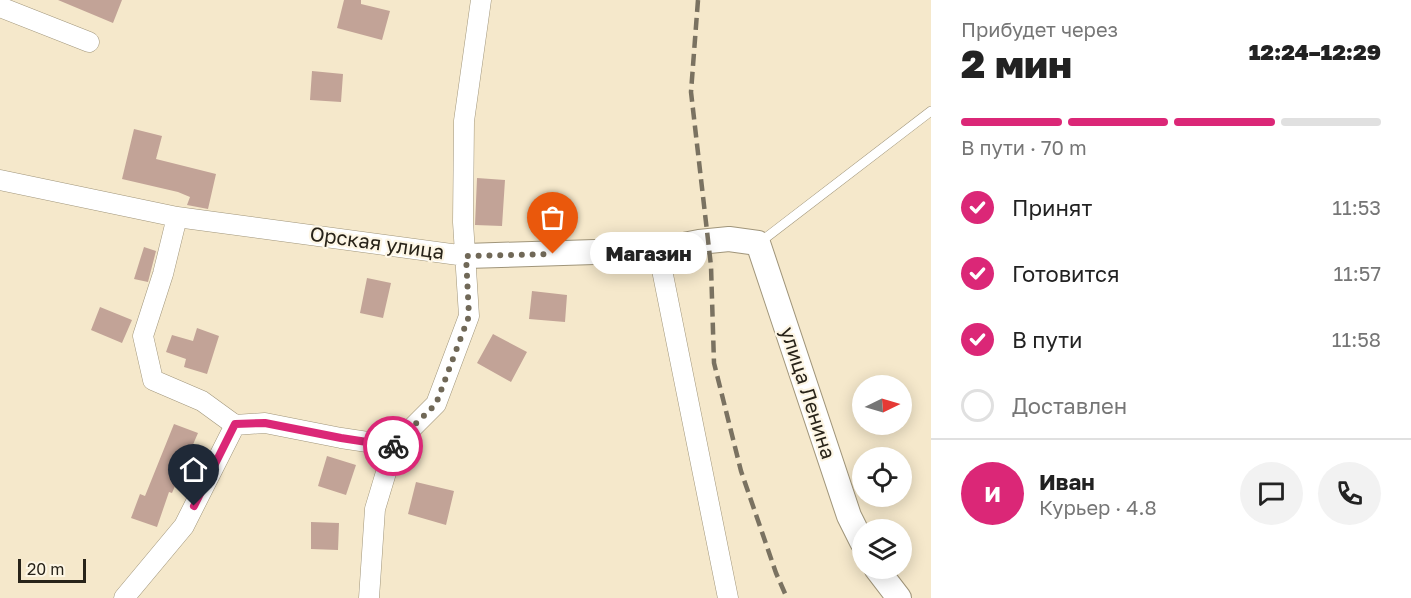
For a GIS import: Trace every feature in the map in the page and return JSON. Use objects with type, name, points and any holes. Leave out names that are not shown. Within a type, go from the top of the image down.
[{"type":"street","points":[[369,598],[375,509],[394,446],[436,404],[469,316],[463,222],[464,121],[481,0]]},
{"type":"street","points":[[0,7],[89,42]]},
{"type":"street","name":"Орская улица","points":[[0,180],[177,217],[466,256],[658,250],[729,239],[758,243]]},
{"type":"street","points":[[177,217],[163,274],[143,336],[153,380],[202,401],[235,424],[265,423],[394,446]]},
{"type":"street","name":"улица Ленина","points":[[758,243],[852,522]]},
{"type":"street","points":[[658,250],[728,598]]},
{"type":"street","points":[[124,598],[184,526],[235,424]]},
{"type":"street","points":[[884,579],[899,598]]},
{"type":"lane","points":[[758,243],[931,111]]},
{"type":"building","points":[[58,0],[122,0],[113,23]]},
{"type":"building","points":[[344,0],[361,0],[361,4],[390,11],[382,40],[337,28]]},
{"type":"building","points":[[312,71],[343,74],[341,102],[310,100]]},
{"type":"building","points":[[134,129],[162,136],[156,159],[216,174],[208,209],[187,205],[190,197],[178,192],[122,179]]},
{"type":"building","points":[[477,178],[505,180],[502,226],[475,225]]},
{"type":"building","points":[[144,247],[156,251],[148,282],[134,279]]},
{"type":"building","points":[[367,278],[391,283],[383,318],[360,313]]},
{"type":"building","points":[[532,291],[567,295],[565,322],[529,319]]},
{"type":"building","points":[[100,307],[132,320],[122,343],[91,330]]},
{"type":"building","points":[[197,328],[219,336],[207,374],[184,367],[186,359],[166,352],[172,335],[193,341]]},
{"type":"building","points":[[493,334],[527,352],[511,382],[477,363]]},
{"type":"building","points":[[174,424],[198,433],[172,493],[169,492],[157,527],[131,518],[140,494],[145,496]]},
{"type":"building","points":[[327,456],[356,465],[346,495],[318,486]]},
{"type":"building","points":[[416,482],[454,491],[446,525],[408,514]]},
{"type":"building","points":[[311,522],[339,523],[338,550],[311,549]]},
{"type":"railway","points":[[698,0],[691,92],[711,266],[714,363],[741,471],[776,573],[787,598]]},
{"type":"way so far","points":[[393,446],[436,404],[469,316],[466,256],[553,254]]},
{"type":"place","name":"Магазин","points":[[553,254]]},
{"type":"route","points":[[194,506],[235,424],[265,423],[393,446]]}]
